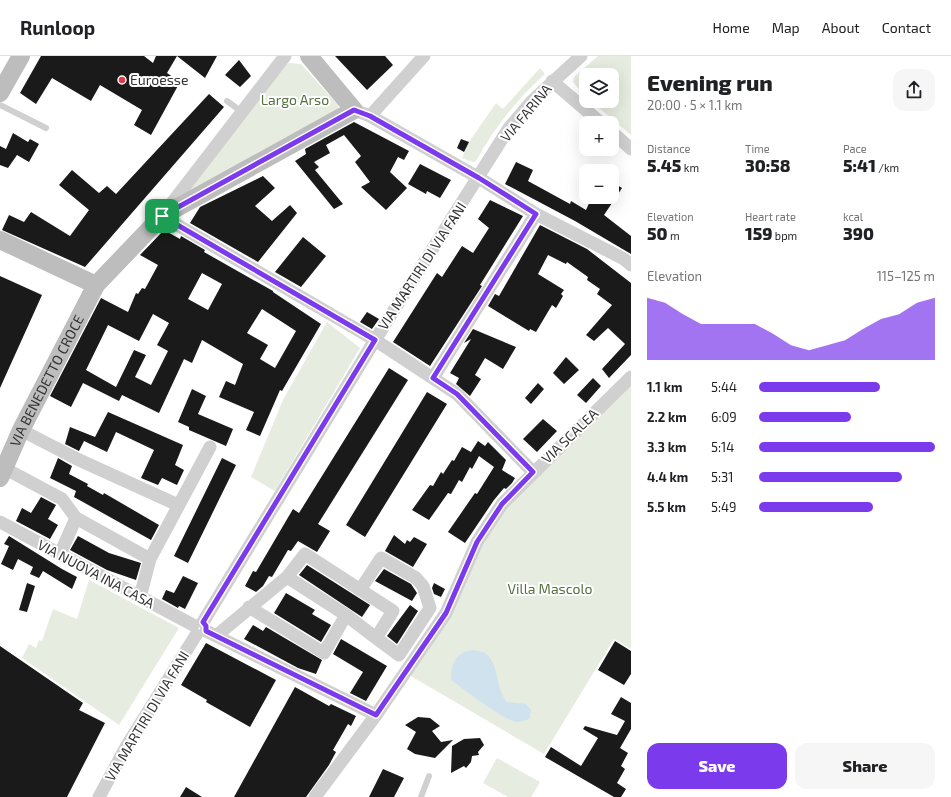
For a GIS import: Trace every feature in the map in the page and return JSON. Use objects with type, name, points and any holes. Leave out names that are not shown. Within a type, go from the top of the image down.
[{"type":"main road","points":[[0,93],[21,56]]},
{"type":"main road","points":[[162,216],[362,113],[309,56]]},
{"type":"main road","name":"VIA BENEDETTO CROCE","points":[[2,473],[21,430],[96,285],[162,216]]},
{"type":"main road","points":[[0,240],[96,285]]},
{"type":"street","points":[[285,56],[162,216],[375,340],[457,394],[533,472]]},
{"type":"street","points":[[424,56],[362,113],[479,178],[536,214],[624,259],[631,266]]},
{"type":"street","name":"VIA FARINA","points":[[479,178],[509,128],[532,101],[552,81],[581,56]]},
{"type":"street","points":[[552,81],[593,116]]},
{"type":"street","points":[[619,138],[631,149]]},
{"type":"street","name":"VIA MARTIRI DI VIA FANI","points":[[99,797],[126,747],[203,630],[375,340],[479,178]]},
{"type":"street","points":[[433,378],[536,214]]},
{"type":"street","name":"VIA SCALEA","points":[[315,797],[376,715],[446,613],[477,542],[502,504],[631,377]]},
{"type":"street","points":[[21,430],[77,459],[178,505]]},
{"type":"street","points":[[140,597],[150,559],[210,447]]},
{"type":"street","points":[[2,473],[62,499],[76,518],[150,559]]},
{"type":"street","points":[[60,554],[76,518]]},
{"type":"street","name":"VIA NUOVA INA CASA","points":[[0,522],[203,630],[376,715]]},
{"type":"street","points":[[203,630],[249,607],[287,577],[305,554],[393,611],[376,638]]},
{"type":"street","points":[[287,577],[346,615],[399,655],[430,608],[423,586],[416,578],[381,558],[360,590]]},
{"type":"street","points":[[249,607],[324,653],[346,615]]},
{"type":"lane","points":[[226,101],[242,112]]},
{"type":"lane","points":[[0,105],[46,128]]},
{"type":"lane","points":[[421,797],[429,776]]},
{"type":"green space","points":[[598,56],[631,56],[631,135],[619,125],[619,116],[609,116],[599,108],[619,108],[619,68],[584,68]]},
{"type":"green space","name":"Largo Arso","points":[[288,63],[301,64],[338,105],[339,110],[190,192],[185,187]]},
{"type":"green space","points":[[540,68],[545,74],[507,114],[490,137],[476,161],[473,162],[462,158],[469,142],[496,103],[503,109]]},
{"type":"green space","points":[[579,73],[579,89],[573,82],[574,77]]},
{"type":"green space","points":[[327,322],[360,348],[275,491],[251,477],[283,400]]},
{"type":"green space","name":"Villa Mascolo","points":[[631,382],[631,649],[614,639],[544,754],[409,675],[495,520]]},
{"type":"green space","points":[[89,580],[179,628],[119,725],[22,658],[29,644],[36,648],[39,640],[42,641],[53,609],[77,619]]},
{"type":"green space","points":[[497,758],[540,782],[531,797],[508,797],[483,783]]},
{"type":"water","points":[[472,650],[484,652],[490,658],[493,663],[503,697],[507,702],[526,704],[531,710],[529,719],[517,722],[503,716],[451,680],[455,660],[466,651]]},
{"type":"building","points":[[41,56],[144,56],[153,63],[156,56],[177,56],[167,73],[180,82],[151,135],[134,125],[142,110],[100,85],[91,101],[52,78],[36,104],[20,93]]},
{"type":"building","points":[[177,56],[217,56],[205,78]]},
{"type":"building","points":[[335,56],[385,56],[393,65],[367,90]]},
{"type":"building","points":[[239,60],[251,76],[240,87],[225,75]]},
{"type":"building","points":[[209,94],[224,107],[85,267],[2,230],[9,215],[24,222],[31,212],[70,236],[89,210],[59,185],[72,170],[99,193],[107,186],[116,194]]},
{"type":"building","points":[[354,122],[409,151],[404,160],[398,157],[390,172],[407,188],[386,210],[361,187],[370,182],[355,162],[361,156],[344,135],[326,145],[330,153],[314,162],[319,167],[315,170],[343,204],[334,209],[295,161],[306,154],[305,149]]},
{"type":"building","points":[[13,133],[28,142],[30,139],[39,144],[29,162],[17,155],[8,168],[0,165],[0,146],[6,149]]},
{"type":"building","points":[[461,139],[469,142],[464,152],[457,148]]},
{"type":"building","points":[[516,162],[533,170],[528,181],[570,204],[571,201],[586,210],[589,204],[611,204],[604,215],[631,236],[631,254],[575,221],[505,184]]},
{"type":"building","points":[[420,164],[451,180],[440,198],[427,191],[426,194],[408,184]]},
{"type":"building","points":[[263,176],[275,188],[255,206],[272,221],[290,205],[297,213],[258,262],[190,223],[200,207]]},
{"type":"building","points":[[490,200],[523,216],[480,285],[482,286],[430,366],[393,342],[437,273],[442,277],[462,246],[473,253],[489,228],[478,219]]},
{"type":"building","points":[[540,225],[587,249],[631,283],[631,355],[609,378],[602,369],[625,344],[608,328],[594,341],[586,335],[612,305],[597,294],[600,289],[587,280],[588,277],[567,262],[566,264],[548,255],[538,274],[564,290],[561,294],[563,296],[556,308],[552,305],[536,332],[530,329],[529,331],[488,306],[495,294],[499,296]]},
{"type":"building","points":[[164,230],[180,239],[181,236],[205,250],[204,252],[273,291],[321,324],[282,391],[280,390],[260,436],[246,430],[254,412],[219,397],[226,381],[235,385],[243,364],[202,340],[192,363],[184,359],[159,413],[122,395],[119,401],[83,383],[71,407],[50,396],[101,298],[128,312],[136,293],[138,294],[142,288],[145,289],[158,265],[140,255]],"holes":[[[202,273],[222,284],[208,310],[188,299]],[[262,309],[296,331],[275,368],[260,359],[268,345],[247,333]],[[153,314],[169,323],[157,345],[168,351],[151,385],[135,377],[146,355],[134,350],[116,387],[86,370],[108,325],[139,341]]]},
{"type":"building","points":[[303,237],[326,256],[301,287],[275,272]]},
{"type":"building","points":[[0,276],[42,295],[0,388]]},
{"type":"building","points":[[367,312],[379,319],[372,329],[360,322]]},
{"type":"building","points":[[473,329],[516,347],[503,369],[485,358],[475,375],[481,379],[470,396],[456,384],[459,378],[450,373],[471,339],[464,343]]},
{"type":"building","points":[[566,357],[579,370],[564,384],[553,373]]},
{"type":"building","points":[[389,368],[408,380],[318,524],[330,531],[317,552],[298,541],[291,551],[288,550],[272,577],[269,576],[263,586],[256,592],[245,586],[253,571],[256,572],[293,509],[299,513]]},
{"type":"building","points":[[593,378],[601,386],[586,403],[577,395]]},
{"type":"building","points":[[538,383],[544,389],[531,404],[525,398]]},
{"type":"building","points":[[192,389],[206,396],[198,414],[233,429],[226,446],[189,430],[189,427],[178,422]]},
{"type":"building","points":[[427,392],[447,404],[365,537],[346,525]]},
{"type":"building","points":[[108,412],[183,445],[175,465],[184,470],[177,485],[162,478],[158,485],[141,478],[154,450],[116,432],[107,452],[84,441],[79,451],[65,444],[70,427],[95,437]]},
{"type":"building","points":[[543,419],[557,431],[537,452],[523,439]]},
{"type":"building","points":[[478,441],[485,446],[488,442],[506,460],[502,470],[515,478],[512,483],[506,489],[504,488],[494,500],[465,543],[448,532],[475,493],[477,494],[494,467],[479,456],[472,469],[470,467],[462,482],[459,480],[451,494],[448,493],[429,520],[412,510],[430,485],[433,486],[441,472],[443,474],[452,460],[454,461],[462,447],[471,452]]},
{"type":"building","points":[[58,458],[72,466],[69,474],[88,484],[87,486],[103,495],[104,493],[159,525],[151,540],[74,497],[76,491],[50,478]]},
{"type":"building","points":[[222,458],[236,465],[188,563],[174,556]]},
{"type":"building","points":[[41,497],[56,505],[48,519],[58,525],[50,539],[16,521],[22,508],[31,513]]},
{"type":"building","points":[[394,535],[405,544],[407,540],[410,542],[414,537],[427,544],[413,567],[385,551]]},
{"type":"building","points":[[9,536],[77,577],[72,589],[43,571],[39,578],[30,574],[33,567],[18,559],[13,570],[1,564],[9,546],[4,544]]},
{"type":"building","points":[[78,536],[109,553],[141,563],[136,580],[107,570],[70,550]]},
{"type":"building","points":[[307,565],[370,605],[362,617],[299,575]]},
{"type":"building","points":[[384,569],[411,584],[417,593],[412,601],[375,581]]},
{"type":"building","points":[[183,576],[198,583],[185,609],[179,606],[178,608],[162,599],[166,590],[174,593]]},
{"type":"building","points":[[27,583],[35,586],[27,612],[19,610]]},
{"type":"building","points":[[434,583],[445,589],[441,597],[434,594],[432,588]]},
{"type":"building","points":[[286,593],[315,610],[312,614],[331,625],[321,642],[274,613]]},
{"type":"building","points":[[410,605],[418,611],[397,644],[387,636]]},
{"type":"building","points":[[253,625],[263,631],[266,627],[322,660],[316,674],[298,668],[244,639]]},
{"type":"building","points":[[341,639],[387,666],[366,701],[350,693],[363,672],[333,654]]},
{"type":"building","points":[[615,641],[631,651],[631,674],[624,685],[598,670]]},
{"type":"building","points":[[206,643],[276,680],[250,727],[206,702],[207,700],[181,685]]},
{"type":"building","points":[[0,646],[83,703],[79,710],[105,723],[67,797],[0,797]]},
{"type":"building","points":[[295,687],[329,706],[331,704],[356,716],[351,726],[348,724],[333,750],[336,752],[329,765],[306,797],[234,797]]},
{"type":"building","points":[[621,697],[631,703],[631,729],[620,748],[628,753],[621,766],[625,769],[617,783],[626,789],[621,797],[614,797],[545,757],[551,747],[581,766],[598,738],[583,729],[585,726],[617,735],[625,721],[611,714]]},
{"type":"building","points":[[418,717],[430,718],[440,726],[432,731],[441,742],[453,740],[435,758],[415,754],[407,749],[416,732],[405,725]]},
{"type":"building","points":[[480,738],[484,745],[478,752],[479,755],[472,756],[471,762],[466,768],[464,766],[451,773],[452,746],[464,739]]},
{"type":"building","points":[[383,769],[404,778],[394,797],[369,797]]},
{"type":"building","points":[[186,787],[202,797],[180,797]]},
{"type":"place","name":"Euroesse","points":[[122,80]]},
{"type":"route","points":[[354,110],[370,116],[479,178],[536,214],[433,378],[457,394],[533,472],[502,504],[477,542],[446,613],[376,715],[206,631],[206,626],[203,622],[375,340],[162,216],[342,118],[354,110]]}]
